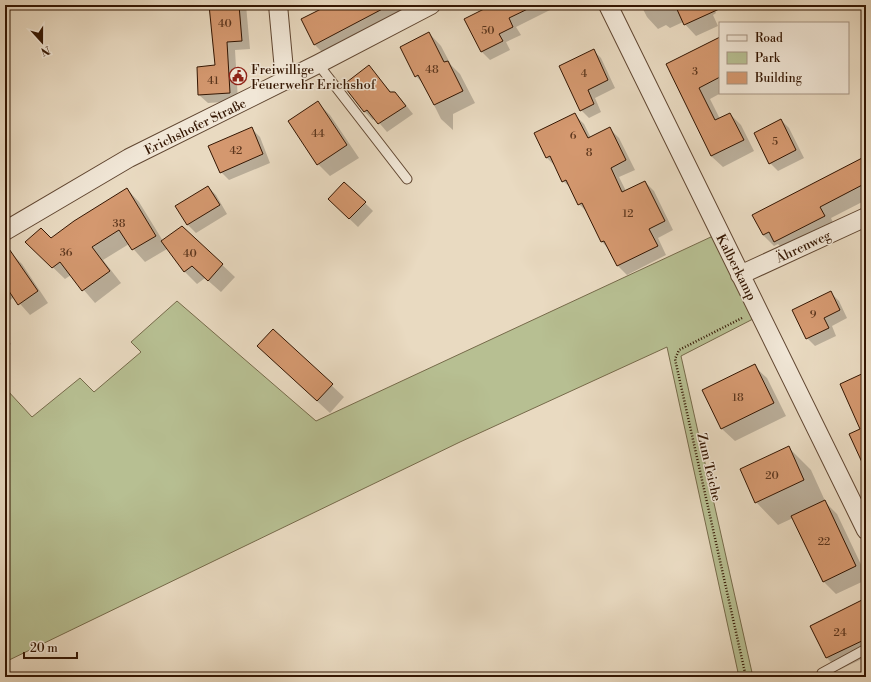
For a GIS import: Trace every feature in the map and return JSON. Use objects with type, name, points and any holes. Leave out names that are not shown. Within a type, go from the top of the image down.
[{"type":"street","points":[[278,5],[285,81]]},
{"type":"street","name":"Erichshofer Straße","points":[[5,231],[129,158],[285,81],[431,5]]},
{"type":"street","name":"Kalberkamp","points":[[608,5],[866,530]]},
{"type":"street","name":"Ährenweg","points":[[740,275],[866,217]]},
{"type":"lane","points":[[318,64],[407,179]]},
{"type":"lane","points":[[822,673],[866,649]]},
{"type":"path","name":"Zum Teiche","points":[[746,677],[675,358],[678,350],[759,310]]},
{"type":"green space","points":[[713,236],[753,319],[681,356],[753,677],[739,677],[667,347],[460,442],[5,662],[5,392],[7,390],[32,417],[80,378],[94,392],[141,352],[131,342],[177,301],[316,421]]},
{"type":"building","points":[[209,5],[239,5],[242,41],[227,42],[230,93],[198,95],[197,67],[215,65]]},
{"type":"building","points":[[329,5],[390,5],[314,45],[301,19]]},
{"type":"building","points":[[492,5],[536,5],[509,18],[513,27],[499,34],[503,41],[481,52],[464,19]]},
{"type":"building","points":[[675,5],[728,5],[684,25]]},
{"type":"building","points":[[429,32],[444,62],[448,61],[463,91],[434,105],[418,75],[415,77],[400,47]]},
{"type":"building","points":[[719,38],[719,78],[699,88],[715,120],[730,113],[744,140],[711,156],[666,64]]},
{"type":"building","points":[[594,49],[608,80],[588,90],[594,104],[580,111],[559,66]]},
{"type":"building","points":[[369,65],[390,92],[395,92],[406,106],[378,124],[367,110],[364,112],[343,85]]},
{"type":"building","points":[[318,101],[347,145],[317,165],[288,121]]},
{"type":"building","points":[[575,113],[588,138],[610,127],[626,160],[611,168],[622,192],[645,181],[665,221],[649,229],[658,246],[617,266],[604,241],[601,242],[582,203],[578,205],[566,180],[562,182],[550,156],[546,158],[534,133]]},
{"type":"building","points":[[781,119],[796,150],[769,164],[754,133]]},
{"type":"building","points":[[252,127],[263,154],[220,173],[208,146]]},
{"type":"building","points":[[866,156],[866,183],[820,207],[825,216],[774,242],[769,232],[763,235],[752,215]]},
{"type":"building","points":[[344,182],[366,202],[349,219],[328,199]]},
{"type":"building","points":[[208,186],[220,205],[187,225],[175,206]]},
{"type":"building","points":[[127,188],[156,236],[132,250],[119,230],[92,247],[110,271],[82,291],[60,262],[52,268],[25,242],[41,228],[51,238],[74,221]]},
{"type":"building","points":[[182,226],[223,264],[208,281],[192,266],[184,272],[161,241]]},
{"type":"building","points":[[5,243],[38,291],[18,305],[5,285]]},
{"type":"building","points":[[831,291],[840,310],[824,318],[829,328],[806,339],[792,310]]},
{"type":"building","points":[[273,329],[333,384],[317,401],[257,346]]},
{"type":"building","points":[[755,364],[774,403],[721,429],[702,390]]},
{"type":"building","points":[[866,372],[866,471],[849,434],[860,429],[840,384]]},
{"type":"building","points":[[789,446],[804,480],[755,503],[740,469]]},
{"type":"building","points":[[825,500],[856,566],[823,582],[791,516]]},
{"type":"building","points":[[866,598],[866,639],[826,658],[810,626]]},
{"type":"place","name":"Freiwillige Feuerwehr Erichshof","points":[[238,76]]}]
